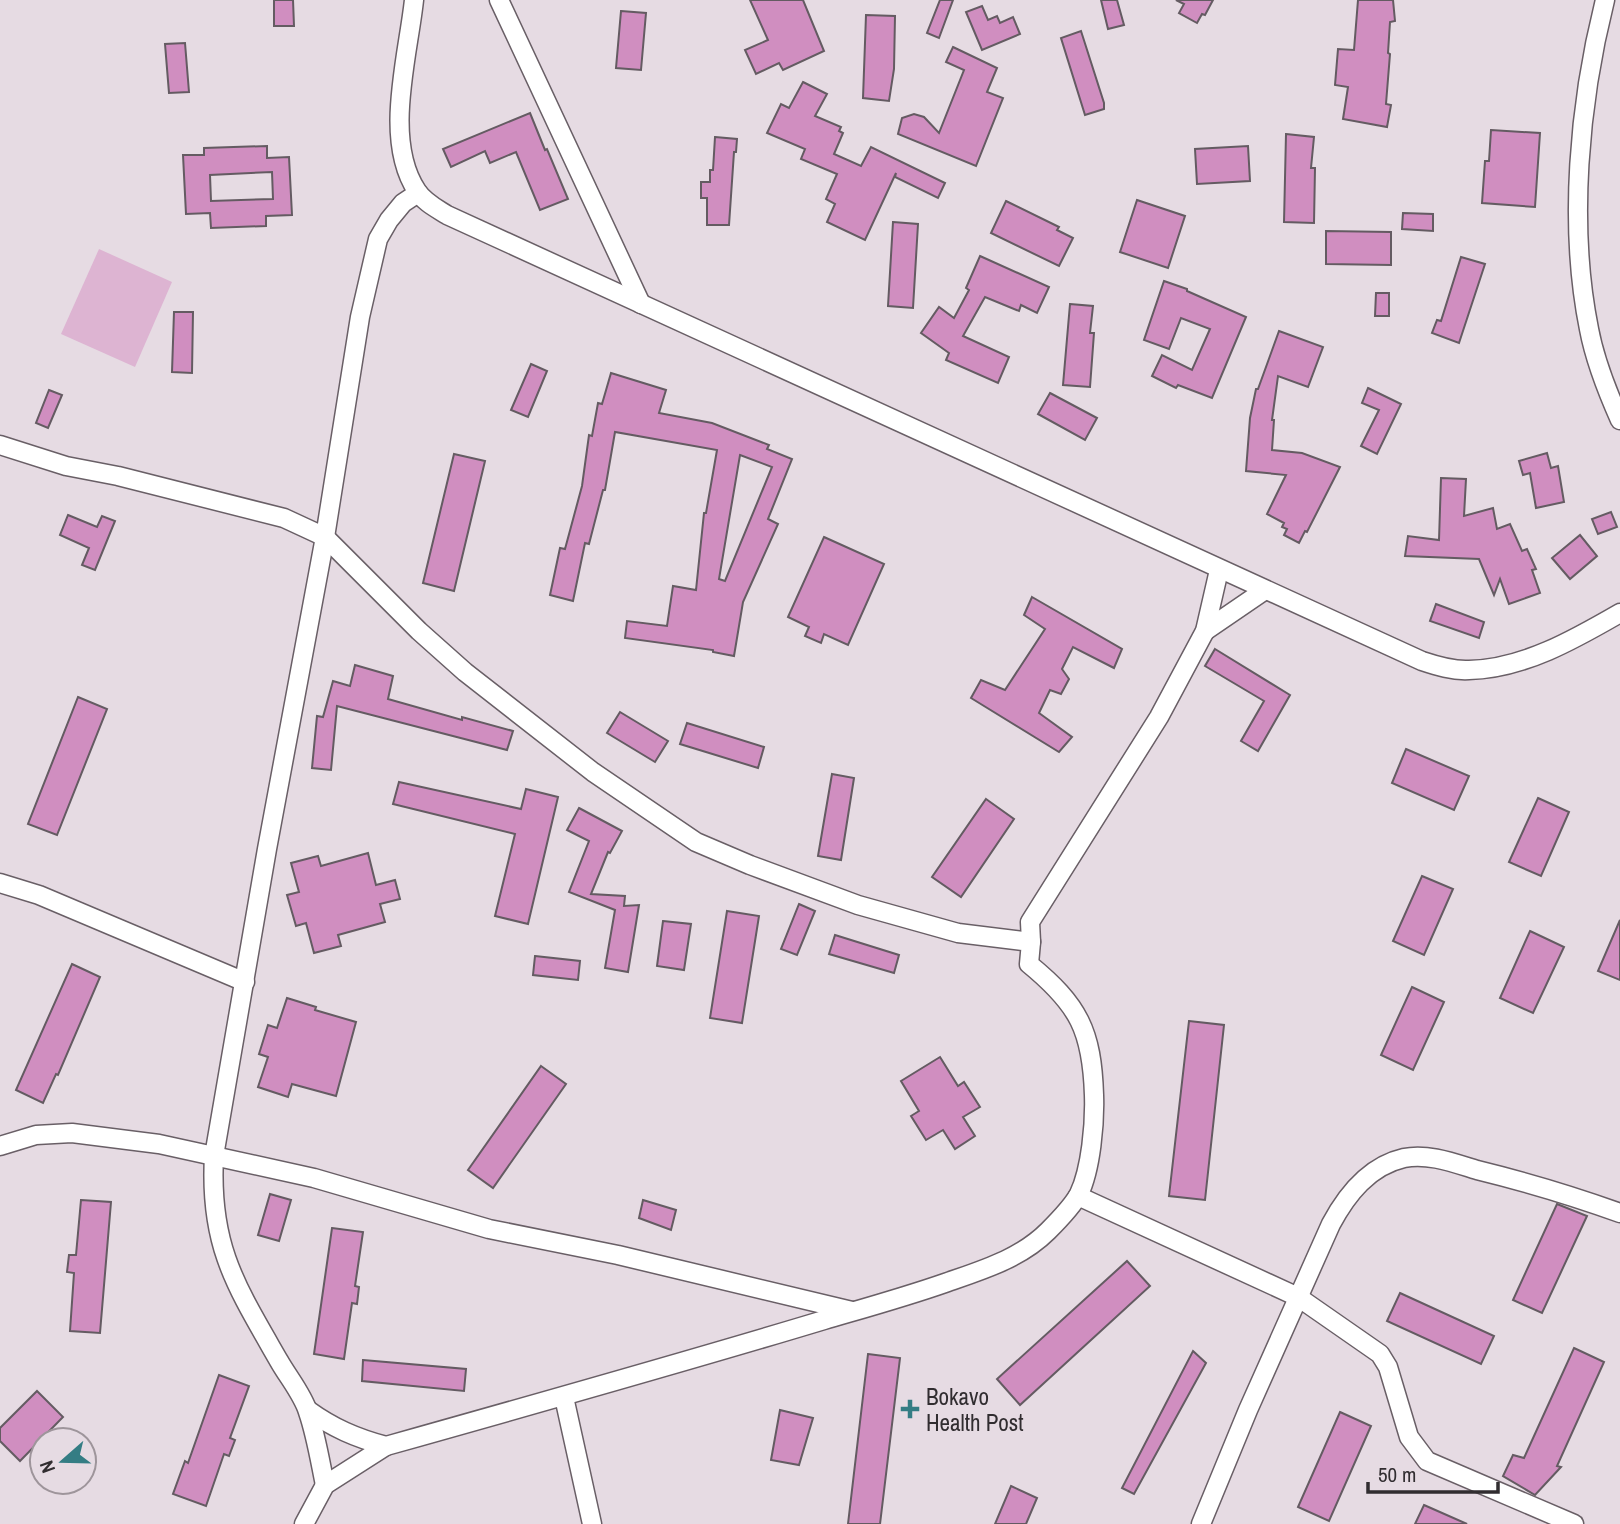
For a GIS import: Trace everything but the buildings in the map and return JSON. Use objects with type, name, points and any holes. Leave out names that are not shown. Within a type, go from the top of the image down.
[{"type":"street","points":[[414,0],[400,110],[400,139],[408,174],[418,193],[447,215],[1422,661],[1467,670],[1503,666],[1558,645],[1620,613]]},
{"type":"street","points":[[499,0],[641,304]]},
{"type":"street","points":[[1605,0],[1580,131],[1579,224],[1589,330],[1605,385],[1620,420]]},
{"type":"street","points":[[325,1485],[308,1410],[257,1324],[226,1261],[214,1214],[214,1156],[325,537],[360,317],[378,239],[403,203],[418,193]]},
{"type":"street","points":[[0,445],[65,466],[118,476],[284,518],[325,537],[419,631],[465,672],[593,772],[696,842],[858,905],[958,933],[1031,942]]},
{"type":"street","points":[[304,1524],[325,1485],[386,1446],[853,1312],[1001,1264],[1047,1232],[1078,1196],[1086,1177],[1094,1113],[1090,1047],[1082,1024],[1072,1007],[1052,983],[1029,964],[1030,922],[1159,717],[1205,631],[1219,570]]},
{"type":"street","points":[[1205,631],[1265,590]]},
{"type":"street","points":[[0,883],[39,895],[245,982]]},
{"type":"street","points":[[0,1146],[36,1135],[72,1133],[159,1144],[314,1178],[489,1229],[618,1255],[853,1312]]},
{"type":"street","points":[[1201,1524],[1298,1297],[1343,1201],[1363,1180],[1386,1164],[1406,1158],[1432,1158],[1556,1190],[1620,1213]]},
{"type":"street","points":[[1078,1196],[1298,1297],[1380,1354],[1388,1367],[1409,1437],[1427,1461],[1574,1524]]},
{"type":"street","points":[[564,1397],[592,1524]]},
{"type":"street","points":[[308,1410],[333,1428],[386,1446]]},
{"type":"shaded area","points":[[99,249],[172,282],[135,367],[61,334]]},
{"type":"place","name":"Bokavo Health Post","points":[[910,1409]]}]
